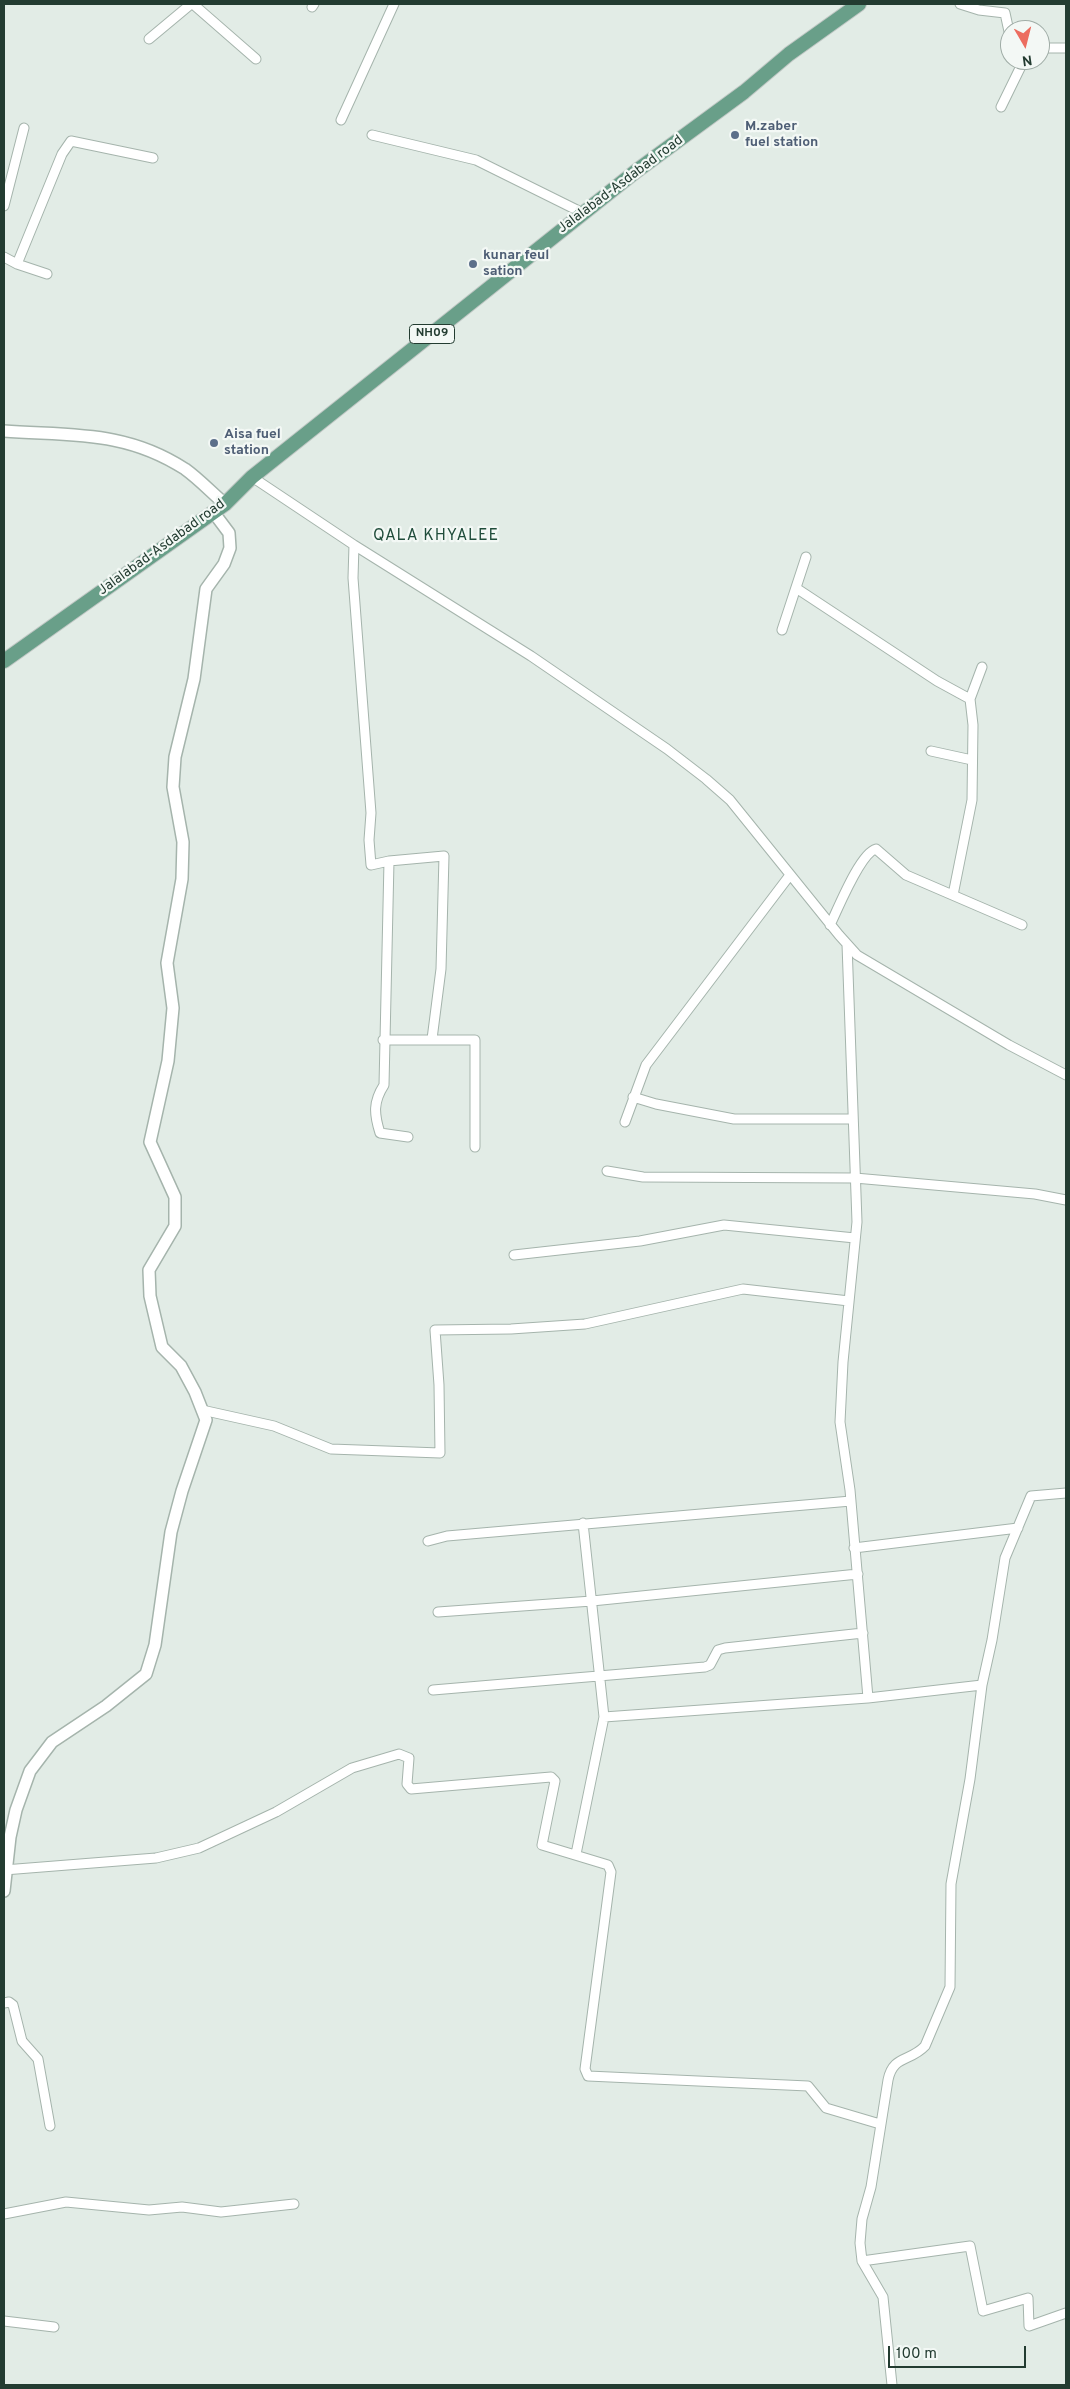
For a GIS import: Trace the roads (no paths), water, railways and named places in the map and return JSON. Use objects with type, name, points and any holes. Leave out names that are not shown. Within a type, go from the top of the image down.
[{"type":"main road","name":"Jalalabad-Asdabad road","points":[[4,661],[220,509],[252,477],[583,213],[744,92],[789,54],[859,4]]},
{"type":"street","points":[[149,39],[192,4],[256,59]]},
{"type":"street","points":[[341,120],[394,4]]},
{"type":"street","points":[[960,4],[979,10],[1006,13],[1007,20]]},
{"type":"street","points":[[1050,48],[1066,48]]},
{"type":"street","points":[[1001,107],[1019,70]]},
{"type":"street","points":[[4,206],[24,128]]},
{"type":"street","points":[[372,135],[476,160],[583,213]]},
{"type":"street","points":[[17,264],[68,144],[71,141],[153,158]]},
{"type":"street","points":[[4,257],[17,264],[47,274]]},
{"type":"street","points":[[4,431],[115,439],[134,444],[186,470],[220,509],[229,534],[230,548],[224,564],[206,589],[192,687],[174,757],[173,787],[183,842],[182,879],[166,963],[173,1008],[168,1062],[150,1142],[175,1197],[174,1226],[149,1270],[150,1296],[162,1347],[181,1366],[206,1420],[182,1491],[171,1532],[155,1646],[146,1674],[106,1706],[52,1742],[30,1771],[12,1828],[4,1891]]},
{"type":"street","points":[[252,477],[531,656],[667,749],[730,800],[830,925],[857,955],[1009,1045],[1066,1074]]},
{"type":"street","points":[[354,544],[353,578],[371,813],[369,840],[371,865],[389,861],[444,856],[442,968],[432,1039]]},
{"type":"street","points":[[782,630],[806,557]]},
{"type":"street","points":[[796,588],[936,680],[970,699]]},
{"type":"street","points":[[953,895],[969,817],[973,725],[970,699],[982,667]]},
{"type":"street","points":[[931,751],[972,760]]},
{"type":"street","points":[[830,925],[860,866],[872,850],[880,852],[906,875],[1022,925]]},
{"type":"street","points":[[389,861],[383,1040],[384,1085],[376,1098],[375,1116],[380,1133],[408,1137]]},
{"type":"street","points":[[625,1122],[646,1065],[790,875]]},
{"type":"street","points":[[847,944],[855,1178],[855,1238],[843,1362],[840,1422],[851,1501],[868,1698]]},
{"type":"street","points":[[383,1040],[475,1040],[475,1147]]},
{"type":"street","points":[[633,1097],[656,1104],[734,1119],[853,1119]]},
{"type":"street","points":[[607,1171],[643,1176],[855,1178],[1035,1194],[1066,1200]]},
{"type":"street","points":[[514,1255],[640,1241],[724,1225],[855,1238]]},
{"type":"street","points":[[202,1410],[274,1426],[331,1449],[440,1453],[439,1384],[435,1330],[511,1329],[585,1324],[743,1289],[849,1301]]},
{"type":"street","points":[[892,2385],[882,2298],[862,2260],[860,2243],[862,2220],[871,2187],[890,2068],[919,2052],[925,2046],[950,1987],[951,1884],[967,1804],[982,1685],[992,1640],[1005,1558],[1031,1496],[1066,1493]]},
{"type":"street","points":[[428,1541],[447,1536],[583,1523],[851,1501]]},
{"type":"street","points":[[576,1854],[604,1717],[583,1523]]},
{"type":"street","points":[[854,1548],[1018,1528]]},
{"type":"street","points":[[438,1612],[592,1601],[858,1574]]},
{"type":"street","points":[[433,1690],[705,1667],[710,1665],[715,1653],[725,1648],[863,1633]]},
{"type":"street","points":[[604,1717],[868,1698],[982,1685]]},
{"type":"street","points":[[6,1870],[156,1858],[199,1848],[276,1812],[352,1768],[399,1754],[409,1758],[407,1784],[411,1789],[551,1777],[555,1781],[542,1844],[608,1865],[611,1872],[585,2069],[588,2076],[808,2086],[826,2108],[880,2124]]},
{"type":"street","points":[[4,2003],[9,2002],[13,2005],[22,2040],[38,2059],[50,2126]]},
{"type":"street","points":[[4,2214],[66,2202],[149,2210],[182,2207],[220,2212],[294,2204]]},
{"type":"street","points":[[862,2260],[970,2246],[982,2311],[1028,2298],[1029,2326],[1066,2313]]},
{"type":"street","points":[[4,2321],[54,2327]]},
{"type":"place","name":"M.zaber fuel station","points":[[735,135]]},
{"type":"place","name":"kunar feul sation","points":[[473,264]]},
{"type":"place","name":"Aisa fuel station","points":[[214,443]]},
{"type":"district","name":"QALA KHYALEE","points":[[436,537]]}]
